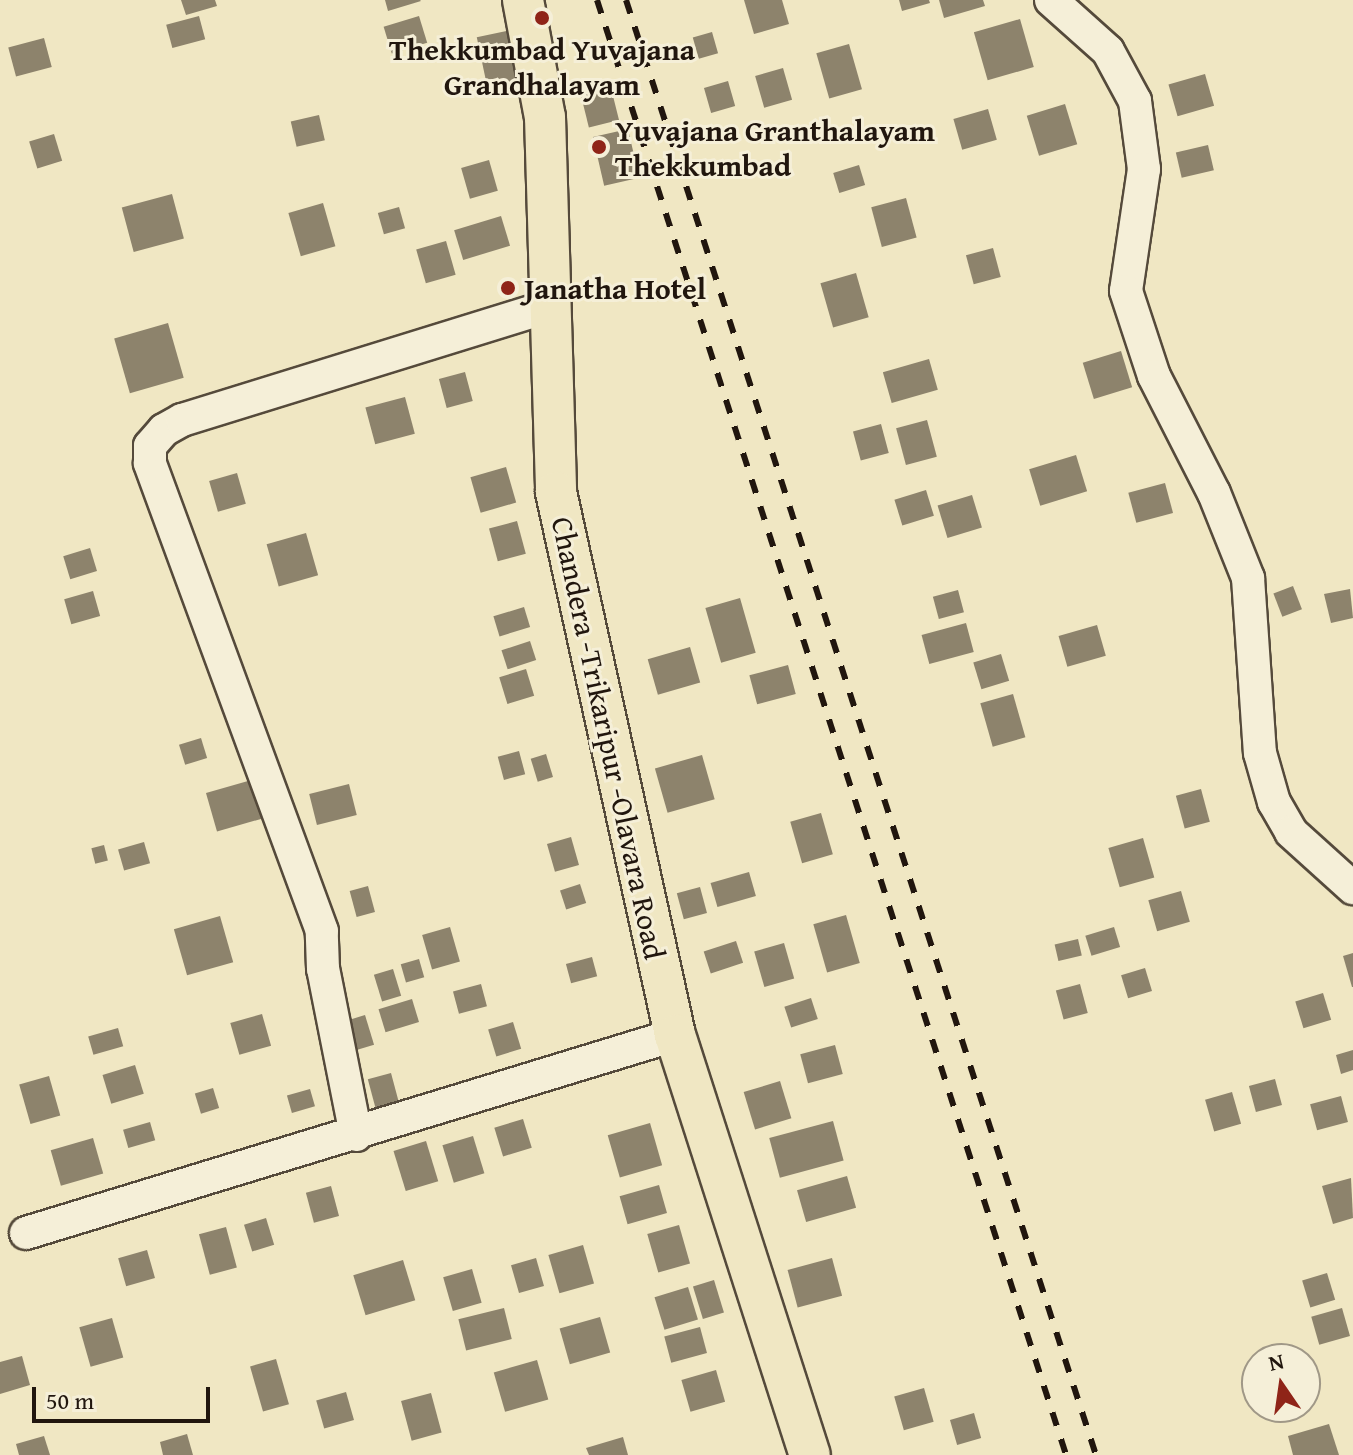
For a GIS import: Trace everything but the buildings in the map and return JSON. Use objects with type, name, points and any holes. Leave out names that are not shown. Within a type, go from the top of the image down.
[{"type":"main road","name":"Chandera -Trikaripur -Olavara Road","points":[[523,0],[545,117],[548,307],[556,492],[675,1035],[810,1455]]},
{"type":"street","points":[[1051,0],[1108,51],[1135,101],[1144,169],[1126,291],[1154,376],[1214,493],[1248,578],[1260,753],[1274,802],[1291,832],[1353,888]]},
{"type":"street","points":[[356,1135],[323,969],[322,931],[150,463],[150,446],[164,430],[182,420],[548,307]]},
{"type":"street","points":[[26,1233],[356,1135],[675,1035]]},
{"type":"railway","points":[[597,0],[1066,1455]]},
{"type":"railway","points":[[626,0],[1096,1455]]},
{"type":"place","name":"Thekkumbad Yuvajana Grandhalayam","points":[[542,18]]},
{"type":"place","name":"Yuvajana Granthalayam Thekkumbad","points":[[599,147]]},
{"type":"place","name":"Janatha Hotel","points":[[508,288]]}]
